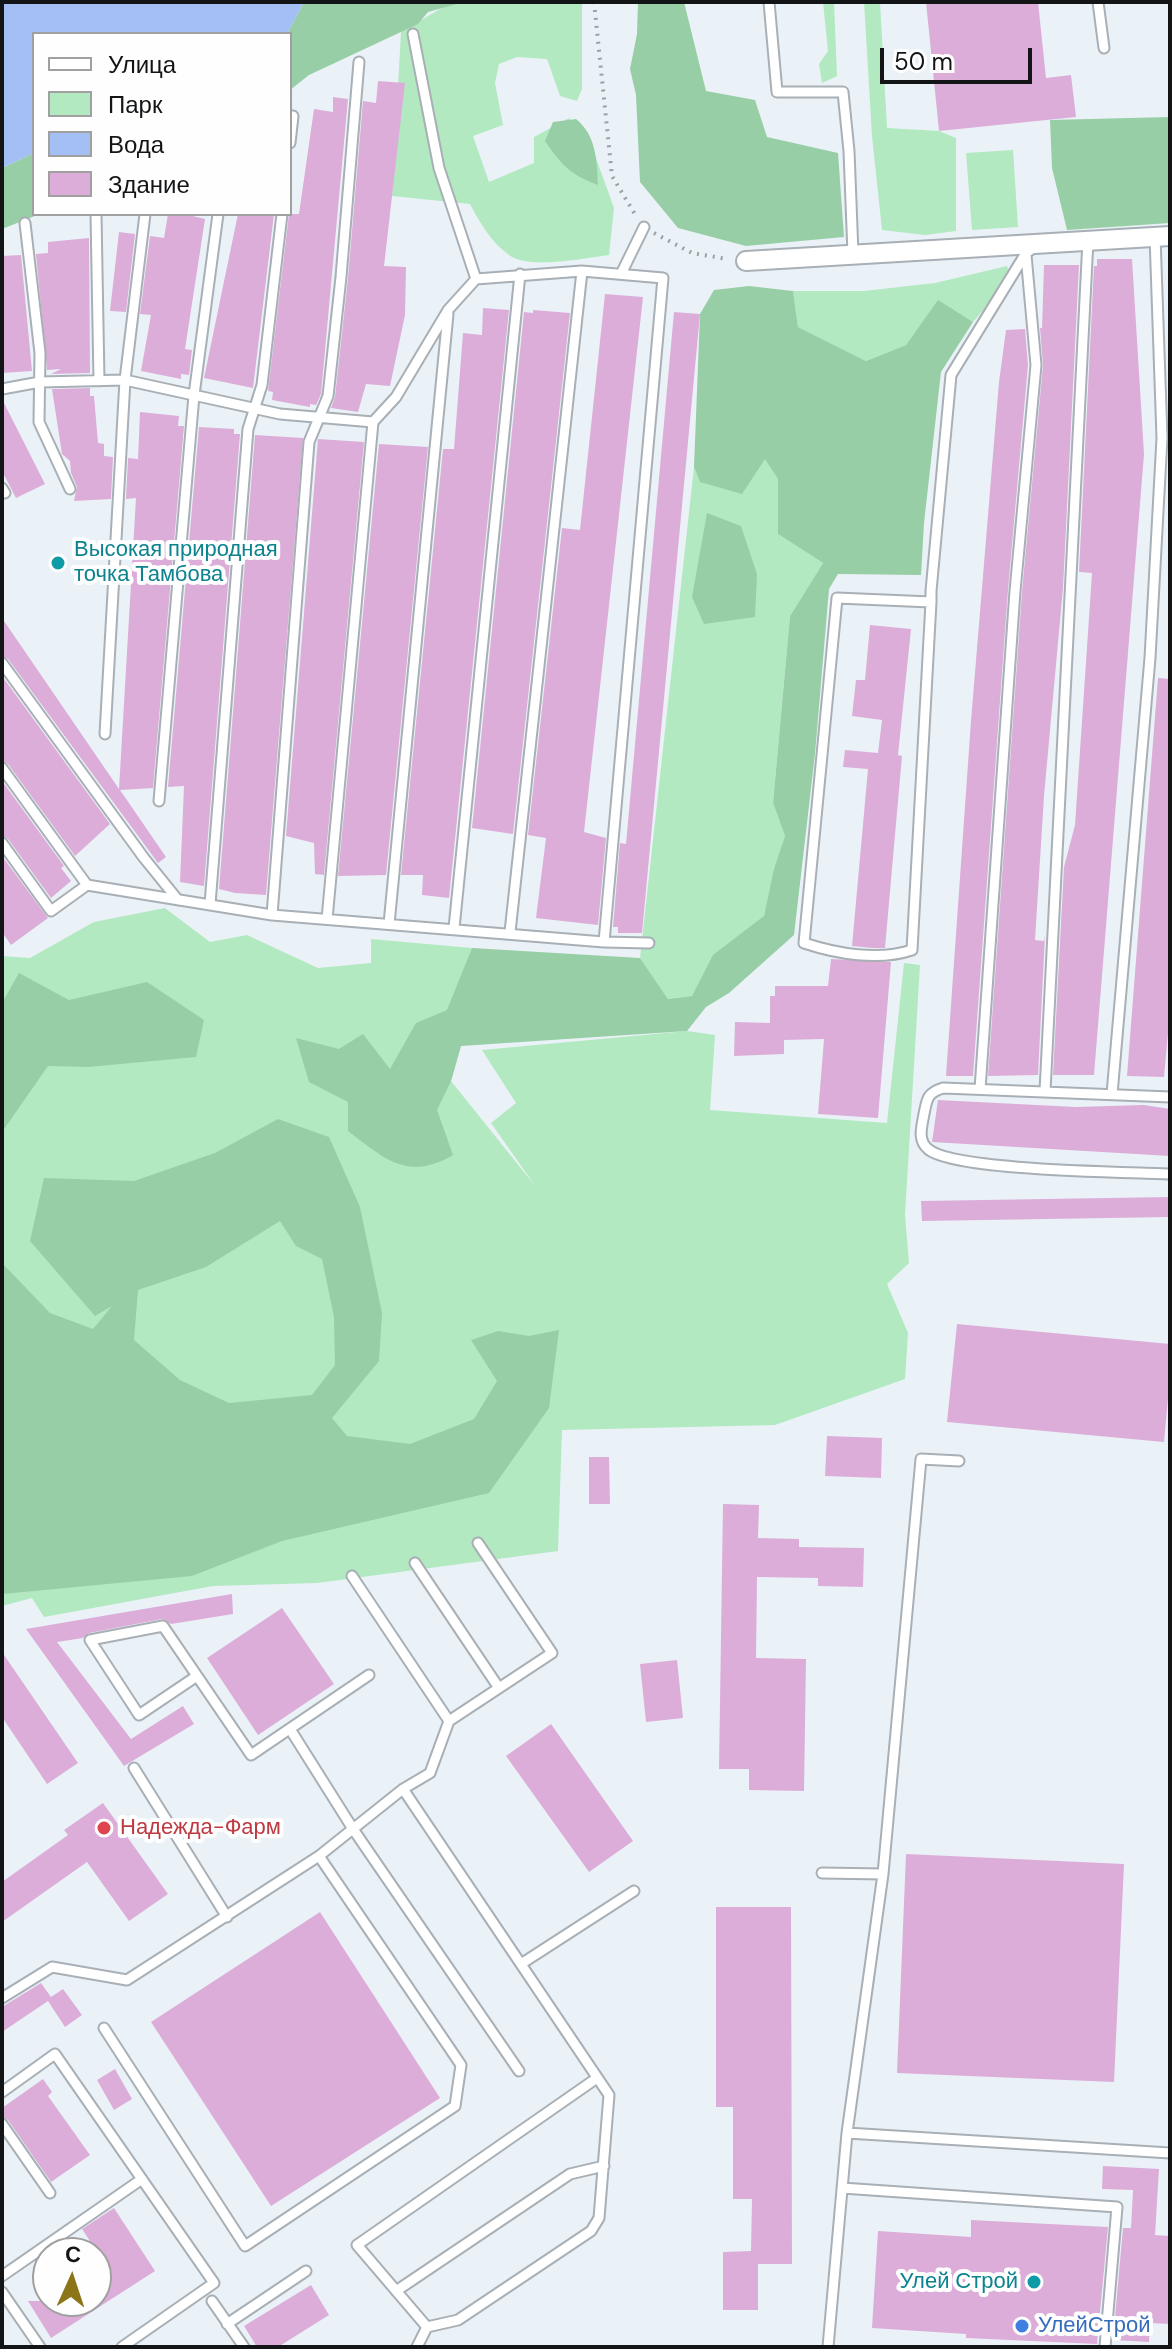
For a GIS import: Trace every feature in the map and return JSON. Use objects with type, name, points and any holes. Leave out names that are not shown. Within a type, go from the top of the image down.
[{"type":"street","points":[[746,261],[1033,248],[1088,240],[1163,236]]},
{"type":"lane","points":[[769,2],[777,92],[843,92],[853,254]]},
{"type":"lane","points":[[1098,2],[1104,48]]},
{"type":"lane","points":[[413,34],[439,168],[476,279]]},
{"type":"lane","points":[[272,915],[309,442],[328,396],[359,62]]},
{"type":"lane","points":[[292,125],[293,116]]},
{"type":"lane","points":[[96,216],[99,381]]},
{"type":"lane","points":[[105,734],[125,380],[145,216]]},
{"type":"lane","points":[[159,801],[194,395],[218,216]]},
{"type":"lane","points":[[210,904],[248,429],[262,385],[282,216]]},
{"type":"lane","points":[[25,223],[40,353],[39,422],[70,489]]},
{"type":"lane","points":[[621,274],[644,227]]},
{"type":"lane","points":[[1112,1094],[1150,658],[1162,438],[1163,236]]},
{"type":"lane","points":[[1045,1091],[1088,240]]},
{"type":"lane","points":[[931,602],[837,598],[804,943],[826,950],[893,956],[912,950],[931,602],[951,375],[1033,248]]},
{"type":"lane","points":[[980,1089],[1015,591],[1036,365],[1033,248]]},
{"type":"lane","points":[[510,932],[582,271]]},
{"type":"lane","points":[[327,919],[373,422],[396,397],[448,310],[476,279],[582,271],[621,274],[663,278],[604,942]]},
{"type":"lane","points":[[454,928],[520,274]]},
{"type":"lane","points":[[389,924],[448,310]]},
{"type":"lane","points":[[2,389],[40,382],[125,380],[254,409],[373,422]]},
{"type":"lane","points":[[2,663],[178,900]]},
{"type":"lane","points":[[2,768],[87,885],[272,915],[649,943]]},
{"type":"lane","points":[[2,843],[51,911],[87,885]]},
{"type":"lane","points":[[1170,1097],[943,1088],[927,1097],[921,1135],[927,1148],[934,1153],[976,1164],[1170,1174]]},
{"type":"lane","points":[[828,2347],[847,2133],[883,1874],[921,1459],[959,1461]]},
{"type":"lane","points":[[2,1998],[52,1967],[127,1980],[319,1856],[403,1789],[430,1773],[449,1721],[552,1653],[478,1543]]},
{"type":"lane","points":[[415,1563],[499,1688]]},
{"type":"lane","points":[[352,1576],[449,1721]]},
{"type":"lane","points":[[197,1676],[139,1715],[90,1640],[163,1626],[251,1755],[369,1675]]},
{"type":"lane","points":[[290,1729],[353,1829],[519,2071]]},
{"type":"lane","points":[[134,1768],[227,1917]]},
{"type":"lane","points":[[403,1789],[609,2095],[599,2218],[591,2231],[458,2320],[427,2327]]},
{"type":"lane","points":[[104,2028],[245,2246],[455,2106],[461,2065],[319,1856]]},
{"type":"lane","points":[[822,1873],[883,1874]]},
{"type":"lane","points":[[521,1964],[634,1891]]},
{"type":"lane","points":[[2,2092],[55,2054],[214,2283],[122,2347]]},
{"type":"lane","points":[[427,2327],[357,2245],[597,2078]]},
{"type":"lane","points":[[2,2124],[50,2193]]},
{"type":"lane","points":[[847,2133],[1170,2153]]},
{"type":"lane","points":[[396,2291],[570,2174],[604,2166]]},
{"type":"lane","points":[[2,2276],[142,2179]]},
{"type":"lane","points":[[842,2188],[1117,2207],[1105,2347]]},
{"type":"lane","points":[[227,2324],[306,2271]]},
{"type":"lane","points":[[2,2292],[40,2347]]},
{"type":"lane","points":[[212,2301],[244,2347]]},
{"type":"lane","points":[[417,2347],[427,2327]]},
{"type":"path","points":[[594,2],[612,176],[644,227],[692,253],[746,261]]},
{"type":"green space","points":[[304,2],[464,2],[428,12],[418,24],[309,75],[292,88],[292,32],[288,32]]},
{"type":"green space","points":[[457,2],[582,2],[582,89],[577,101],[560,96],[547,59],[517,57],[499,64],[495,83],[503,125],[473,136],[489,182],[534,163],[534,137],[569,118],[592,147],[614,208],[609,255],[558,262],[518,259],[491,238],[470,204],[392,196],[401,32]]},
{"type":"green space","points":[[638,2],[684,2],[706,91],[755,100],[767,137],[838,153],[844,237],[746,246],[678,228],[640,182],[636,95],[630,69],[637,34]]},
{"type":"green space","points":[[823,2],[834,2],[837,76],[822,83],[819,64],[828,51]]},
{"type":"green space","points":[[864,2],[880,2],[887,128],[939,131],[956,138],[956,231],[925,235],[882,230],[872,136]]},
{"type":"green space","points":[[1170,117],[1170,223],[1067,230],[1052,168],[1050,120]]},
{"type":"green space","points":[[576,119],[591,140],[598,185],[567,168],[545,141],[553,122]]},
{"type":"green space","points":[[1013,150],[1018,227],[972,230],[966,153]]},
{"type":"green space","points":[[32,154],[32,216],[35,216],[2,229],[2,168]]},
{"type":"green space","points":[[1007,266],[1011,278],[973,322],[938,301],[906,345],[866,361],[798,327],[793,291],[864,291],[935,283]]},
{"type":"green space","points":[[749,286],[793,291],[798,327],[866,361],[906,345],[938,300],[973,322],[941,372],[921,575],[838,574],[829,589],[815,754],[794,935],[729,993],[706,1007],[687,1031],[461,1046],[451,1081],[437,1110],[453,1155],[422,1166],[397,1163],[348,1131],[348,1102],[309,1082],[296,1038],[339,1049],[363,1034],[390,1069],[416,1023],[447,1010],[472,948],[640,958],[668,999],[692,996],[713,955],[764,916],[785,836],[773,803],[790,616],[823,563],[778,534],[778,479],[765,459],[742,494],[700,482],[694,467],[700,314],[714,290]]},
{"type":"green space","points":[[765,458],[778,479],[778,534],[823,563],[790,616],[773,803],[785,836],[764,916],[692,996],[668,999],[640,958],[694,467],[700,482]]},
{"type":"green space","points":[[707,513],[741,526],[757,574],[755,617],[704,624],[692,597]]},
{"type":"green space","points":[[165,908],[210,942],[247,935],[318,968],[371,963],[371,939],[472,948],[461,1046],[451,1081],[536,1187],[491,1123],[516,1103],[482,1050],[687,1031],[715,1035],[710,1110],[887,1123],[904,963],[920,965],[905,1215],[909,1263],[887,1284],[908,1333],[905,1379],[775,1425],[562,1430],[558,1551],[317,1583],[213,1586],[44,1617],[32,1598],[2,1606],[2,956],[30,958],[94,922]]},
{"type":"green space","points":[[19,973],[69,1000],[147,982],[204,1020],[196,1057],[88,1067],[48,1066],[2,1132],[2,1003]]},
{"type":"green space","points":[[278,1119],[329,1137],[360,1207],[382,1313],[379,1361],[332,1418],[347,1436],[410,1444],[474,1419],[497,1381],[471,1340],[498,1331],[529,1336],[559,1330],[549,1408],[489,1493],[282,1541],[192,1576],[2,1594],[2,1263],[50,1313],[93,1329],[112,1306],[95,1316],[30,1241],[44,1178],[134,1181],[215,1153]],"holes":[[[280,1221],[296,1246],[322,1259],[334,1317],[335,1365],[312,1395],[229,1403],[180,1380],[134,1340],[138,1290],[206,1267]]]},
{"type":"water","points":[[2,2],[304,2],[288,32],[32,32],[32,154],[2,168]]},
{"type":"building","points":[[926,2],[1038,2],[1046,78],[1071,75],[1076,117],[939,131]]},
{"type":"building","points":[[378,81],[405,83],[384,266],[406,267],[405,315],[390,386],[366,384],[358,412],[331,408],[335,397],[348,278],[363,101],[376,103]]},
{"type":"building","points":[[333,97],[348,99],[321,394],[316,405],[310,404],[310,407],[272,400],[273,392],[268,391],[289,216],[299,214],[314,109],[333,112]]},
{"type":"building","points":[[168,216],[205,219],[185,349],[192,350],[189,375],[181,374],[181,379],[141,371],[151,315],[140,314],[150,236],[164,238]]},
{"type":"building","points":[[238,216],[274,216],[253,388],[204,378]]},
{"type":"building","points":[[119,232],[135,234],[126,312],[110,311]]},
{"type":"building","points":[[89,238],[90,373],[51,374],[61,369],[47,370],[36,254],[48,253],[48,242]]},
{"type":"building","points":[[21,255],[32,371],[2,373],[2,256]]},
{"type":"building","points":[[1097,259],[1132,259],[1144,454],[1094,1075],[1053,1075],[1064,867],[1075,825],[1092,573],[1079,572],[1094,266],[1097,266]]},
{"type":"building","points":[[1044,265],[1079,265],[1063,588],[1044,796],[1035,940],[1044,941],[1045,935],[1038,1075],[988,1076],[1022,592],[1043,365],[1040,328]]},
{"type":"building","points":[[605,294],[643,297],[584,832],[606,838],[598,925],[536,918],[546,838],[528,835],[562,528],[580,530]]},
{"type":"building","points":[[483,308],[509,310],[449,898],[422,895],[423,875],[401,875],[443,449],[454,449],[463,333],[482,335]]},
{"type":"building","points":[[533,310],[570,313],[513,834],[472,828],[524,312],[533,313]]},
{"type":"building","points":[[674,312],[700,314],[642,933],[618,933],[618,927],[613,927],[620,843],[626,844]]},
{"type":"building","points":[[1025,329],[1028,365],[1008,590],[973,1076],[946,1076],[999,382],[1006,330]]},
{"type":"building","points":[[90,388],[90,396],[94,396],[98,443],[104,444],[104,456],[113,457],[111,499],[74,501],[77,487],[70,461],[62,454],[52,389]]},
{"type":"building","points":[[2,399],[45,484],[16,498],[2,471]]},
{"type":"building","points":[[140,412],[179,416],[178,426],[184,426],[153,788],[120,790],[166,857],[158,863],[8,659],[2,656],[2,618],[119,789],[136,498],[126,499],[128,458],[138,459]]},
{"type":"building","points":[[199,427],[234,429],[234,434],[240,434],[204,886],[180,882],[184,786],[168,787]]},
{"type":"building","points":[[255,435],[303,438],[266,895],[219,889]]},
{"type":"building","points":[[318,439],[364,442],[324,875],[315,874],[314,843],[286,836]]},
{"type":"building","points":[[379,444],[428,447],[386,875],[338,876]]},
{"type":"building","points":[[870,625],[911,629],[898,755],[902,756],[885,948],[852,946],[868,769],[843,767],[845,750],[878,753],[882,720],[852,716],[856,680],[865,680]]},
{"type":"building","points":[[2,676],[110,824],[75,856],[8,764],[2,761]]},
{"type":"building","points":[[1158,678],[1170,679],[1170,1011],[1164,1077],[1127,1076]]},
{"type":"building","points":[[2,781],[64,866],[61,868],[71,881],[51,898],[8,839],[2,836]]},
{"type":"building","points":[[2,856],[48,918],[11,945],[2,932]]},
{"type":"building","points":[[831,959],[891,962],[878,1118],[818,1114],[824,1039],[784,1040],[784,1054],[734,1056],[735,1022],[770,1023],[770,996],[775,996],[775,986],[828,986]]},
{"type":"building","points":[[938,1100],[1076,1107],[1144,1105],[1170,1109],[1170,1156],[932,1142]]},
{"type":"building","points":[[1170,1197],[1170,1217],[922,1221],[921,1201]]},
{"type":"building","points":[[957,1324],[1170,1344],[1164,1442],[947,1422]]},
{"type":"building","points":[[827,1436],[882,1438],[881,1478],[825,1476]]},
{"type":"building","points":[[589,1457],[609,1457],[610,1504],[589,1504]]},
{"type":"building","points":[[723,1504],[759,1505],[758,1538],[799,1539],[799,1547],[864,1548],[863,1587],[818,1586],[818,1578],[757,1577],[756,1658],[806,1659],[804,1791],[749,1790],[749,1769],[719,1769]]},
{"type":"building","points":[[232,1594],[233,1614],[171,1624],[162,1619],[57,1642],[131,1739],[183,1706],[194,1724],[124,1766],[26,1629]]},
{"type":"building","points":[[282,1608],[334,1684],[258,1735],[207,1658]]},
{"type":"building","points":[[2,1652],[78,1763],[47,1784],[2,1717]]},
{"type":"building","points":[[677,1660],[683,1718],[646,1722],[640,1664]]},
{"type":"building","points":[[551,1724],[633,1841],[589,1872],[506,1756]]},
{"type":"building","points":[[103,1803],[168,1894],[129,1921],[87,1862],[2,1922],[2,1882],[68,1835],[64,1830]]},
{"type":"building","points":[[906,1854],[1124,1864],[1114,2082],[897,2073]]},
{"type":"building","points":[[716,1907],[791,1907],[792,2264],[758,2264],[758,2310],[723,2310],[723,2252],[751,2251],[752,2199],[733,2199],[733,2107],[716,2107]]},
{"type":"building","points":[[320,1912],[440,2098],[271,2206],[151,2022]]},
{"type":"building","points":[[41,1983],[51,1997],[63,1989],[82,2015],[65,2027],[48,2001],[2,2032],[2,2007]]},
{"type":"building","points":[[115,2069],[132,2099],[114,2110],[97,2080]]},
{"type":"building","points":[[43,2079],[52,2092],[48,2096],[90,2155],[51,2182],[8,2120],[2,2117],[2,2108]]},
{"type":"building","points":[[1103,2166],[1159,2169],[1155,2235],[1170,2236],[1170,2324],[1150,2323],[1149,2342],[1113,2340],[1123,2228],[1131,2228],[1133,2190],[1102,2189]]},
{"type":"building","points":[[114,2208],[155,2271],[112,2299],[112,2237],[87,2237],[82,2229]]},
{"type":"building","name":"Улей Строй","points":[[971,2220],[1108,2227],[1097,2344],[966,2338],[966,2334],[872,2328],[878,2231],[971,2237]]},
{"type":"building","points":[[311,2285],[329,2315],[278,2347],[257,2347],[244,2326]]},
{"type":"building","points":[[38,2317],[84,2317],[51,2338]]},
{"type":"place","name":"Высокая природная точка Тамбова","points":[[58,563]]},
{"type":"place","name":"Надежда-Фарм","points":[[104,1828]]},
{"type":"place","name":"Улей Строй","points":[[1034,2282]]},
{"type":"place","name":"УлейСтрой","points":[[1022,2326]]}]
